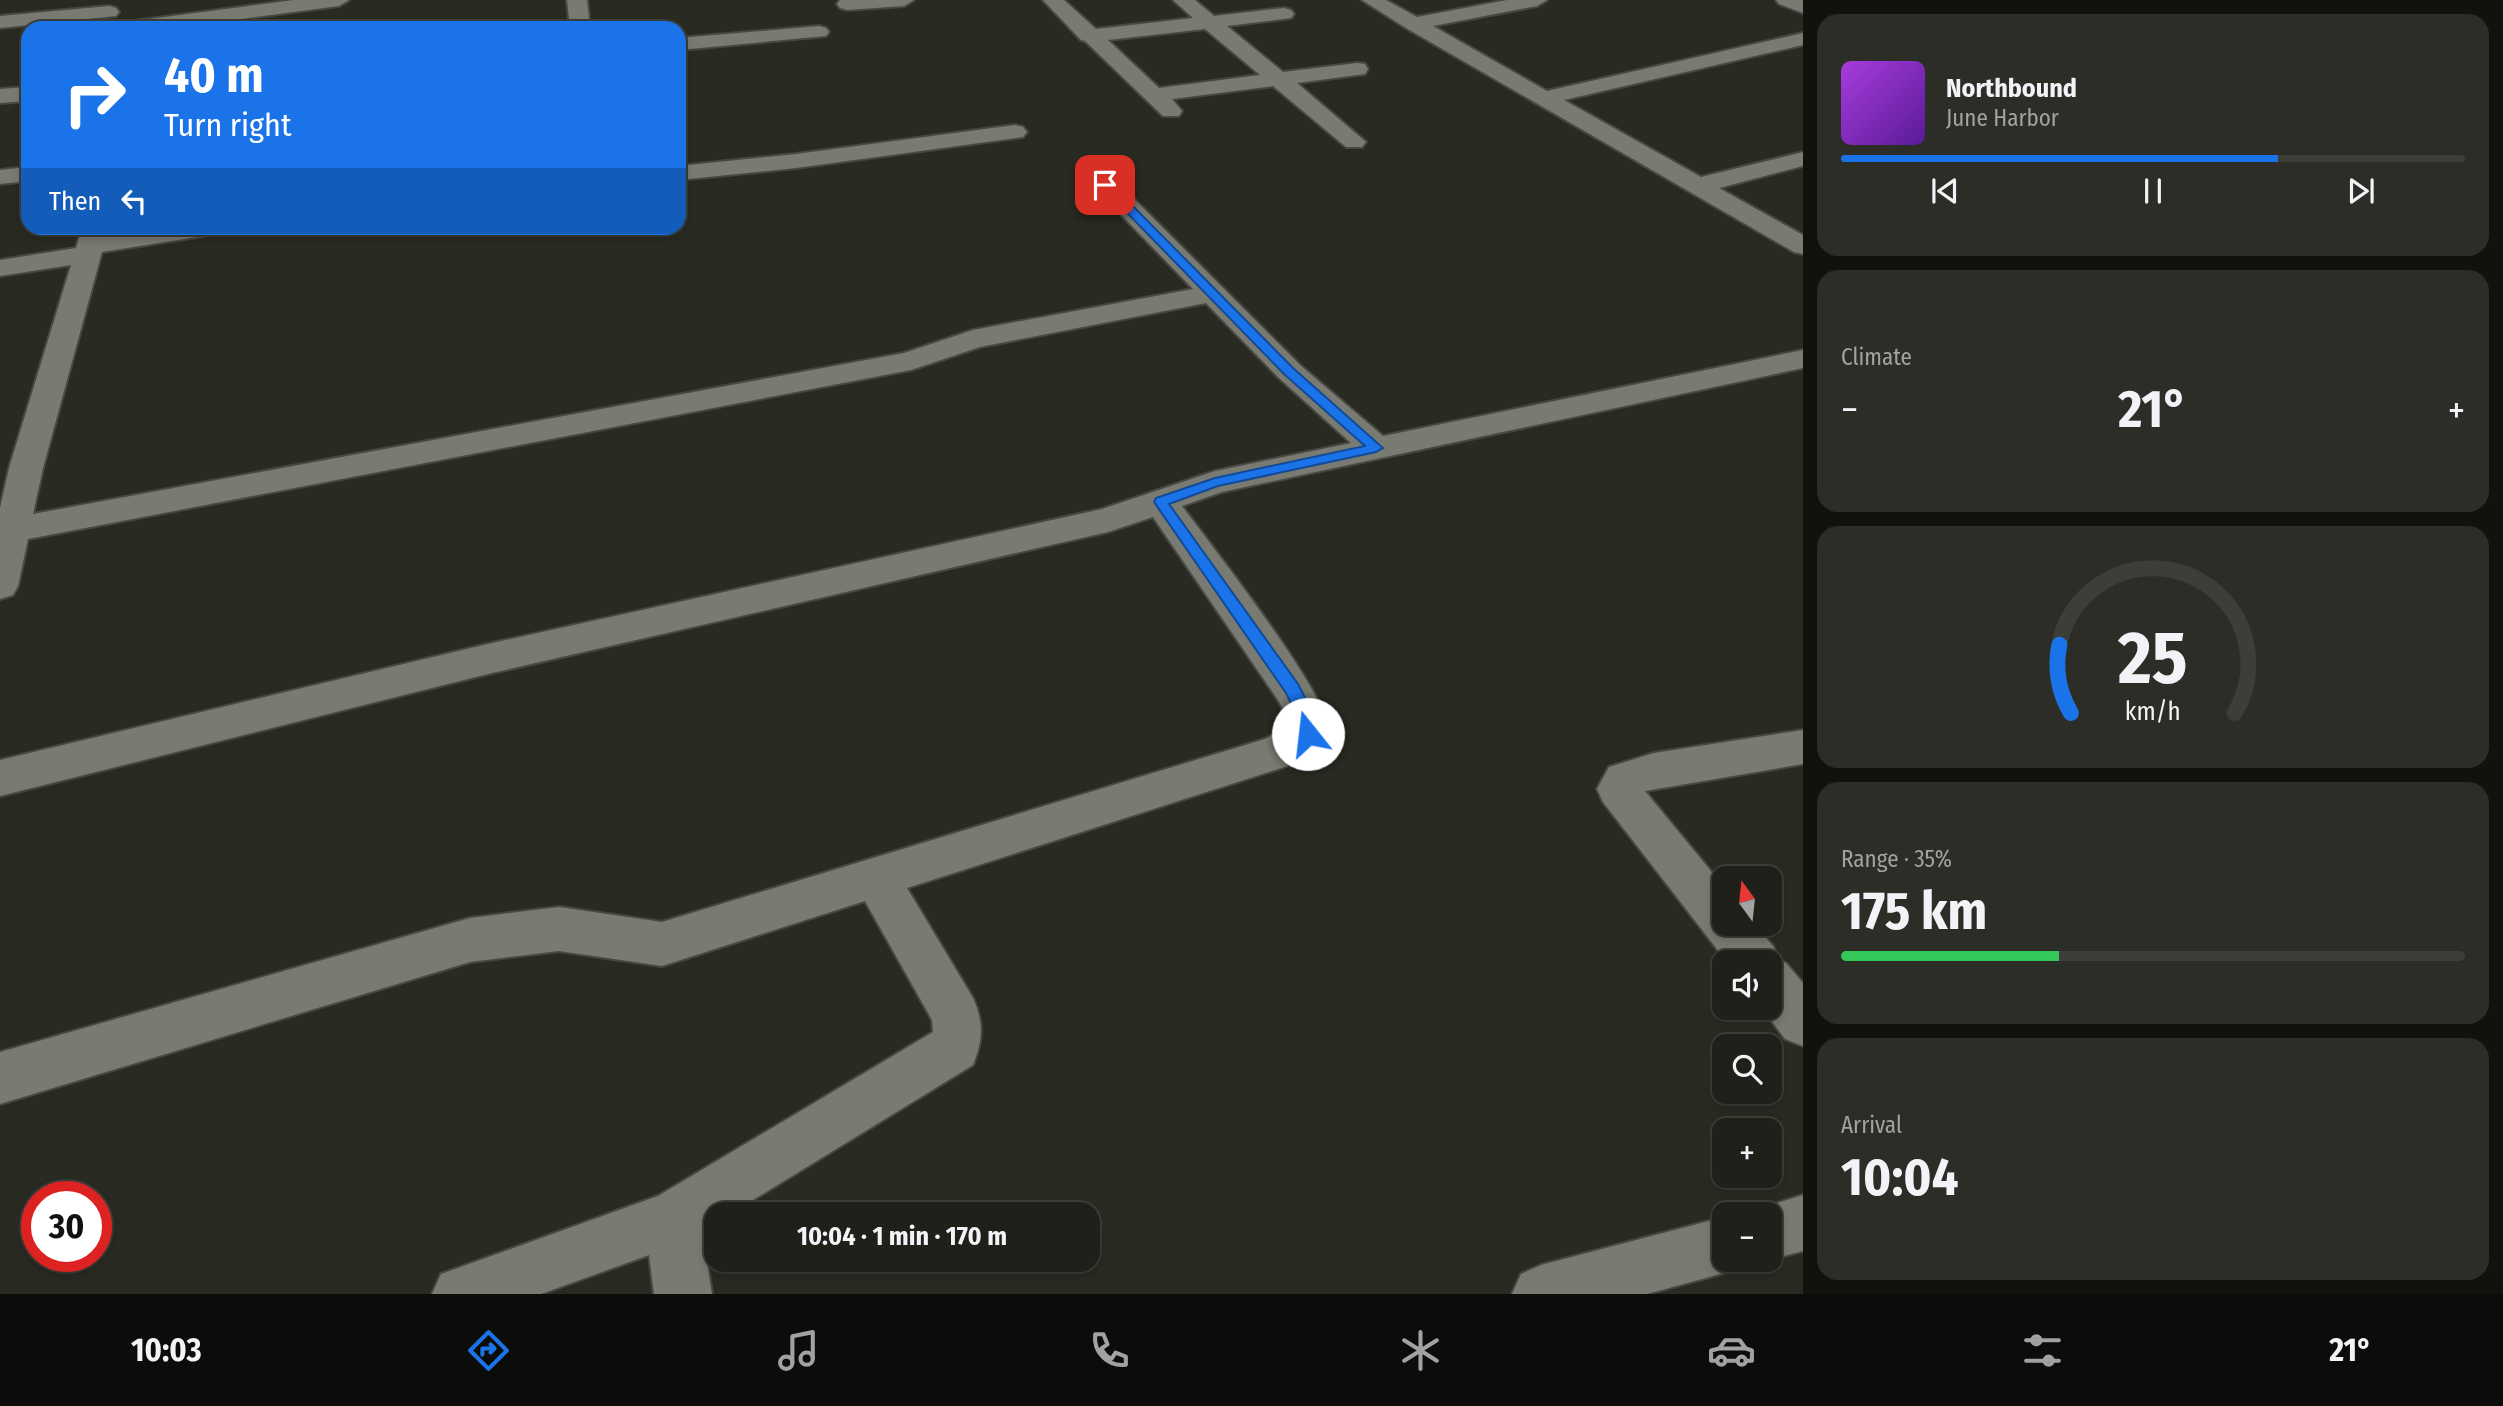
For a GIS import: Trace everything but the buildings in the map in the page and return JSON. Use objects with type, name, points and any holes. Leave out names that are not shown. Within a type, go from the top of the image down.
[{"type":"street","points":[[190,21],[339,0]]},
{"type":"street","points":[[577,0],[579,21]]},
{"type":"street","points":[[847,4],[904,0]]},
{"type":"street","points":[[1053,0],[1088,36],[1175,115]]},
{"type":"street","points":[[1183,0],[1354,142]]},
{"type":"street","points":[[1372,0],[1803,246]]},
{"type":"street","points":[[1413,24],[1536,0]]},
{"type":"street","points":[[1786,0],[1803,7]]},
{"type":"street","points":[[0,22],[109,12]]},
{"type":"street","points":[[1088,36],[1283,14]]},
{"type":"street","points":[[686,43],[819,32]]},
{"type":"street","points":[[1544,98],[1803,39]]},
{"type":"street","points":[[0,41],[21,40]]},
{"type":"street","points":[[1153,95],[1357,69]]},
{"type":"street","points":[[0,96],[21,94]]},
{"type":"street","points":[[686,172],[796,161],[1015,132]]},
{"type":"street","points":[[1696,186],[1803,159]]},
{"type":"street","points":[[0,177],[21,175]]},
{"type":"street","points":[[1105,185],[1289,371],[1376,448]]},
{"type":"street","points":[[0,268],[91,242],[147,235]]},
{"type":"street","points":[[0,586],[7,542],[26,468],[91,242]]},
{"type":"street","points":[[7,542],[911,361],[974,339],[1210,294]]},
{"type":"street","points":[[0,778],[492,658],[1108,520],[1215,482],[1803,359]]},
{"type":"street","points":[[0,1078],[470,940],[559,929],[662,944],[1278,752],[1308,734],[1308,719],[1292,688],[1161,502]]},
{"type":"street","points":[[1712,908],[1618,789],[1624,780],[1654,771],[1803,747]]},
{"type":"street","points":[[461,1294],[672,1219],[955,1047],[958,1033],[956,1015],[876,877]]},
{"type":"street","points":[[1735,936],[1746,950]]},
{"type":"street","points":[[1782,995],[1803,1022]]},
{"type":"street","points":[[672,1219],[683,1294]]},
{"type":"street","points":[[1782,1229],[1803,1223]]},
{"type":"street","points":[[1541,1294],[1712,1248]]},
{"type":"route","points":[[1105,185],[1289,371],[1376,448],[1215,482],[1161,502],[1292,688],[1308,719],[1308,734]]}]
